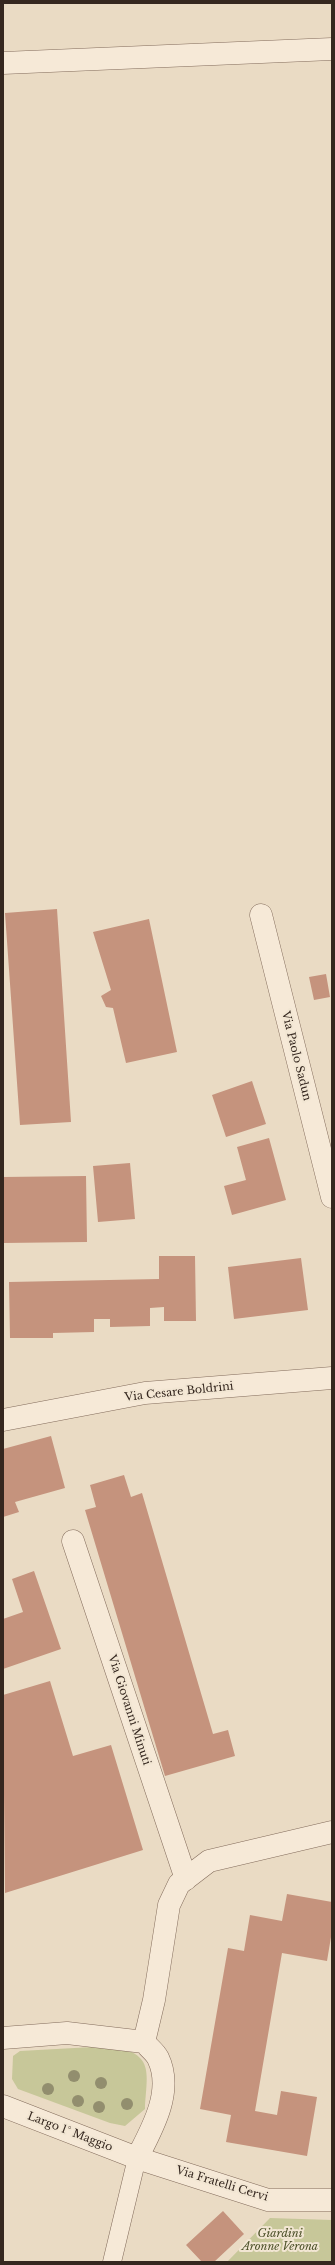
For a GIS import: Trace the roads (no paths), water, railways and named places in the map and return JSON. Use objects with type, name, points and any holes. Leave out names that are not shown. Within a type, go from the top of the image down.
[{"type":"street","points":[[3,63],[332,49]]},
{"type":"street","name":"Via Paolo Sadun","points":[[261,915],[332,1197]]},
{"type":"street","name":"Via Cesare Boldrini","points":[[3,1420],[144,1393],[332,1378]]},
{"type":"street","name":"Via Giovanni Minuti","points":[[73,1541],[186,1879]]},
{"type":"street","points":[[144,2042],[154,2000],[169,1905],[179,1884],[209,1861],[332,1832]]},
{"type":"street","points":[[3,2038],[67,2033],[144,2042],[158,2058],[164,2082],[157,2120],[137,2158]]},
{"type":"street","name":"Largo 1° Maggio","points":[[3,2106],[137,2158]]},
{"type":"street","name":"Via Fratelli Cervi","points":[[137,2158],[268,2200],[332,2200]]},
{"type":"lane","points":[[112,2262],[137,2158]]},
{"type":"park label","name":"Giardini Aronne Verona","points":[[280,2240]]}]
